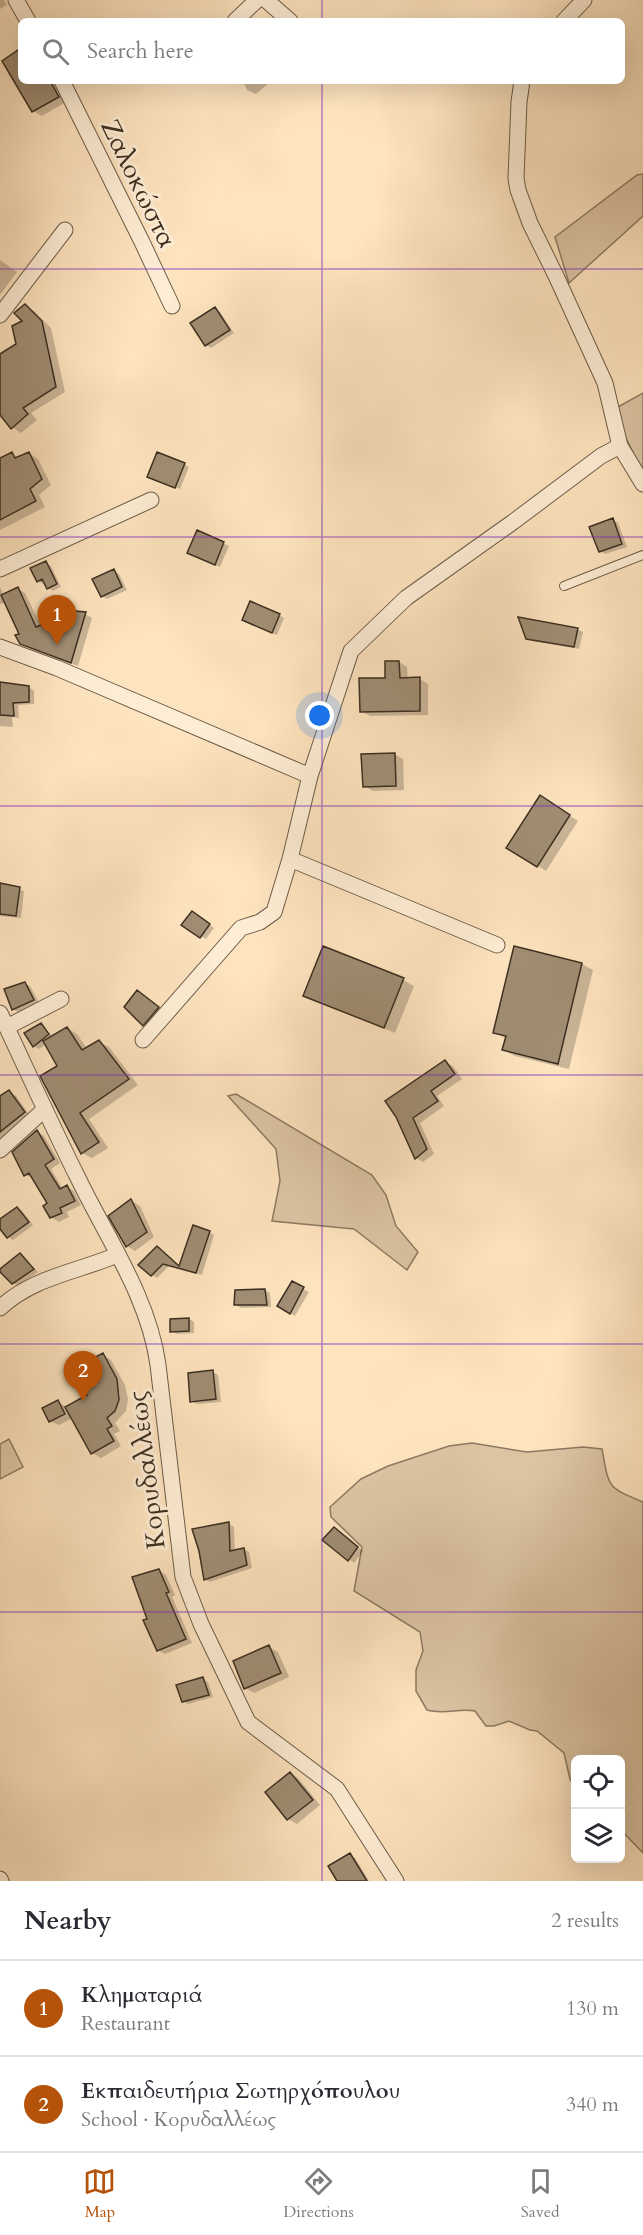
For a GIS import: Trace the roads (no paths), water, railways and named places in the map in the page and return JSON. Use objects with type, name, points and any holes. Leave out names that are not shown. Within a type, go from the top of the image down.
[{"type":"street","points":[[16,0],[26,18]]},
{"type":"street","points":[[238,18],[257,0]]},
{"type":"street","points":[[266,0],[287,18]]},
{"type":"street","points":[[567,18],[584,0]]},
{"type":"street","name":"Ζαλοκώστα","points":[[63,84],[172,306]]},
{"type":"street","points":[[522,84],[516,178],[518,190],[530,224],[596,362],[609,395],[620,446],[643,484]]},
{"type":"street","points":[[0,315],[66,230]]},
{"type":"street","points":[[144,1040],[241,928],[260,922],[274,912],[290,860],[310,776],[351,651],[406,598],[528,512],[601,456],[620,446]]},
{"type":"street","points":[[0,569],[151,500]]},
{"type":"street","points":[[0,647],[66,672],[310,776]]},
{"type":"street","points":[[290,860],[497,945]]},
{"type":"street","points":[[3,1020],[61,999]]},
{"type":"street","name":"Κορυδαλλέως","points":[[3,1020],[140,1301],[155,1342],[183,1577],[201,1624],[248,1722],[337,1789],[396,1881]]},
{"type":"street","points":[[0,1150],[45,1109]]},
{"type":"street","points":[[0,1308],[36,1283],[85,1268],[117,1255]]},
{"type":"lane","points":[[564,586],[643,555]]},
{"type":"place","name":"Κληματαριά","points":[[57,645]]},
{"type":"place","name":"Εκπαιδευτήρια Σωτηρχόπουλου","points":[[83,1401]]}]
